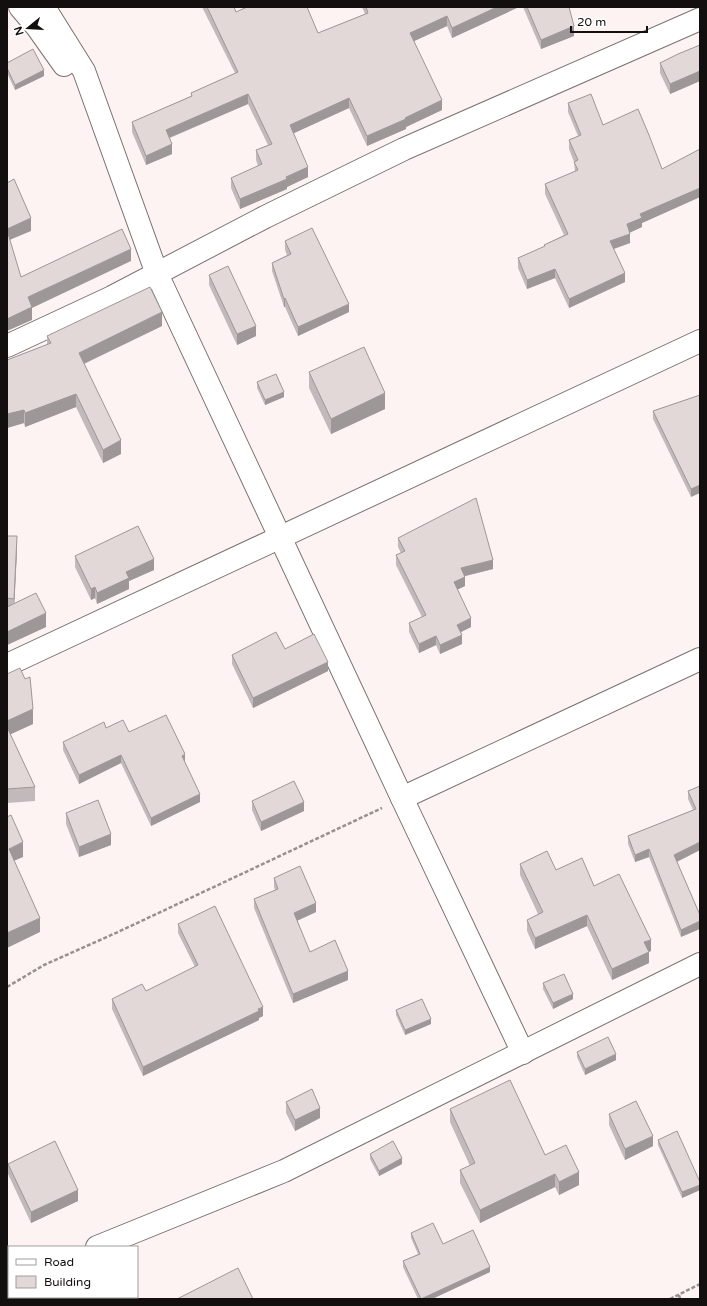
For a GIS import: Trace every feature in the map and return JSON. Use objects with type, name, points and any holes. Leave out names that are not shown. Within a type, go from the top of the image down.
[{"type":"street","points":[[7,13],[19,7],[37,27],[63,64],[116,161]]},
{"type":"street","points":[[44,7],[84,71],[157,274],[523,1053]]},
{"type":"street","points":[[7,346],[157,274],[265,217],[404,149],[700,19]]},
{"type":"street","points":[[7,665],[700,341]]},
{"type":"street","points":[[402,798],[700,659]]},
{"type":"street","points":[[98,1246],[284,1170],[523,1053],[700,964]]},
{"type":"path","points":[[7,987],[44,965],[118,932],[402,798]]},
{"type":"path","points":[[670,1299],[700,1284]]},
{"type":"path","points":[[679,1294],[680,1299]]},
{"type":"building","points":[[207,7],[234,7],[236,12],[247,7],[307,7],[318,33],[368,13],[366,7],[497,7],[452,28],[447,16],[410,33],[442,100],[405,118],[406,119],[367,136],[349,98],[290,125],[308,167],[286,177],[287,179],[240,199],[231,178],[262,164],[256,150],[272,144],[248,94],[166,130],[172,144],[146,156],[132,122],[192,96],[191,93],[238,72]]},
{"type":"building","points":[[527,7],[569,7],[574,26],[541,40]]},
{"type":"building","points":[[700,45],[700,71],[670,84],[660,63]]},
{"type":"building","points":[[33,49],[44,70],[15,85],[7,68],[7,63]]},
{"type":"building","points":[[591,94],[603,125],[638,109],[662,169],[700,149],[700,188],[640,214],[642,218],[627,224],[630,234],[610,241],[625,273],[569,299],[555,269],[527,280],[518,258],[568,234],[545,184],[578,170],[574,162],[578,160],[569,140],[581,135],[568,103]]},
{"type":"building","points":[[14,179],[31,218],[7,229],[7,183]]},
{"type":"building","points":[[312,228],[349,304],[298,327],[285,298],[284,299],[272,263],[291,254],[285,241]]},
{"type":"building","points":[[122,229],[131,249],[28,297],[32,307],[7,319],[7,230],[21,277]]},
{"type":"building","points":[[228,266],[256,326],[237,334],[209,275]]},
{"type":"building","points":[[150,287],[162,312],[79,353],[121,440],[103,450],[76,394],[25,413],[24,410],[7,414],[7,360],[51,343],[47,336]]},
{"type":"building","points":[[364,347],[385,393],[331,419],[309,372]]},
{"type":"building","points":[[276,374],[284,392],[265,400],[257,382]]},
{"type":"building","points":[[700,395],[700,485],[691,489],[653,411]]},
{"type":"building","points":[[476,498],[493,560],[461,568],[465,577],[454,582],[471,618],[457,625],[462,635],[440,645],[436,636],[419,644],[409,623],[426,615],[396,555],[405,551],[398,538]]},
{"type":"building","points":[[138,526],[154,559],[126,572],[129,578],[97,593],[95,587],[91,589],[75,556]]},
{"type":"building","points":[[7,536],[17,536],[14,599],[7,598]]},
{"type":"building","points":[[36,593],[46,613],[7,632],[7,607]]},
{"type":"building","points":[[276,632],[285,649],[314,634],[328,662],[253,698],[232,655]]},
{"type":"building","points":[[20,668],[25,679],[30,677],[33,709],[7,721],[7,674]]},
{"type":"building","points":[[166,715],[185,754],[182,756],[200,794],[151,818],[121,755],[79,775],[63,742],[104,722],[106,728],[123,720],[129,732]]},
{"type":"building","points":[[7,727],[35,787],[7,789]]},
{"type":"building","points":[[294,781],[304,802],[261,822],[252,801]]},
{"type":"building","points":[[700,786],[700,842],[674,855],[700,915],[700,921],[681,930],[649,849],[635,855],[628,836],[696,809],[688,791]]},
{"type":"building","points":[[98,800],[111,834],[79,847],[66,813]]},
{"type":"building","points":[[11,815],[23,842],[9,849],[40,918],[7,933],[7,817]]},
{"type":"building","points":[[547,851],[556,870],[582,858],[594,886],[619,874],[651,940],[644,942],[649,952],[612,969],[587,915],[535,938],[527,920],[543,912],[520,864]]},
{"type":"building","points":[[300,866],[316,903],[294,913],[310,952],[335,940],[348,971],[293,994],[254,899],[278,889],[274,878]]},
{"type":"building","points":[[215,906],[263,1007],[258,1009],[259,1011],[143,1067],[112,999],[142,984],[146,991],[198,965],[178,924]]},
{"type":"building","points":[[564,974],[573,994],[553,1003],[543,983]]},
{"type":"building","points":[[422,999],[431,1019],[405,1030],[396,1010]]},
{"type":"building","points":[[608,1037],[616,1054],[585,1069],[577,1052]]},
{"type":"building","points":[[510,1080],[545,1155],[566,1145],[579,1172],[559,1182],[555,1174],[480,1210],[460,1170],[475,1163],[450,1109]]},
{"type":"building","points":[[312,1089],[320,1108],[295,1120],[286,1102]]},
{"type":"building","points":[[636,1101],[653,1136],[625,1149],[609,1114]]},
{"type":"building","points":[[677,1131],[700,1182],[700,1185],[682,1192],[658,1140]]},
{"type":"building","points":[[55,1141],[78,1190],[31,1212],[8,1164]]},
{"type":"building","points":[[393,1141],[402,1158],[379,1171],[370,1154]]},
{"type":"building","points":[[433,1223],[443,1244],[473,1230],[490,1267],[421,1299],[403,1261],[420,1254],[411,1233]]},
{"type":"building","points":[[238,1268],[253,1299],[177,1299]]},
{"type":"building","points":[[66,1298],[126,1298],[126,1299]]}]
